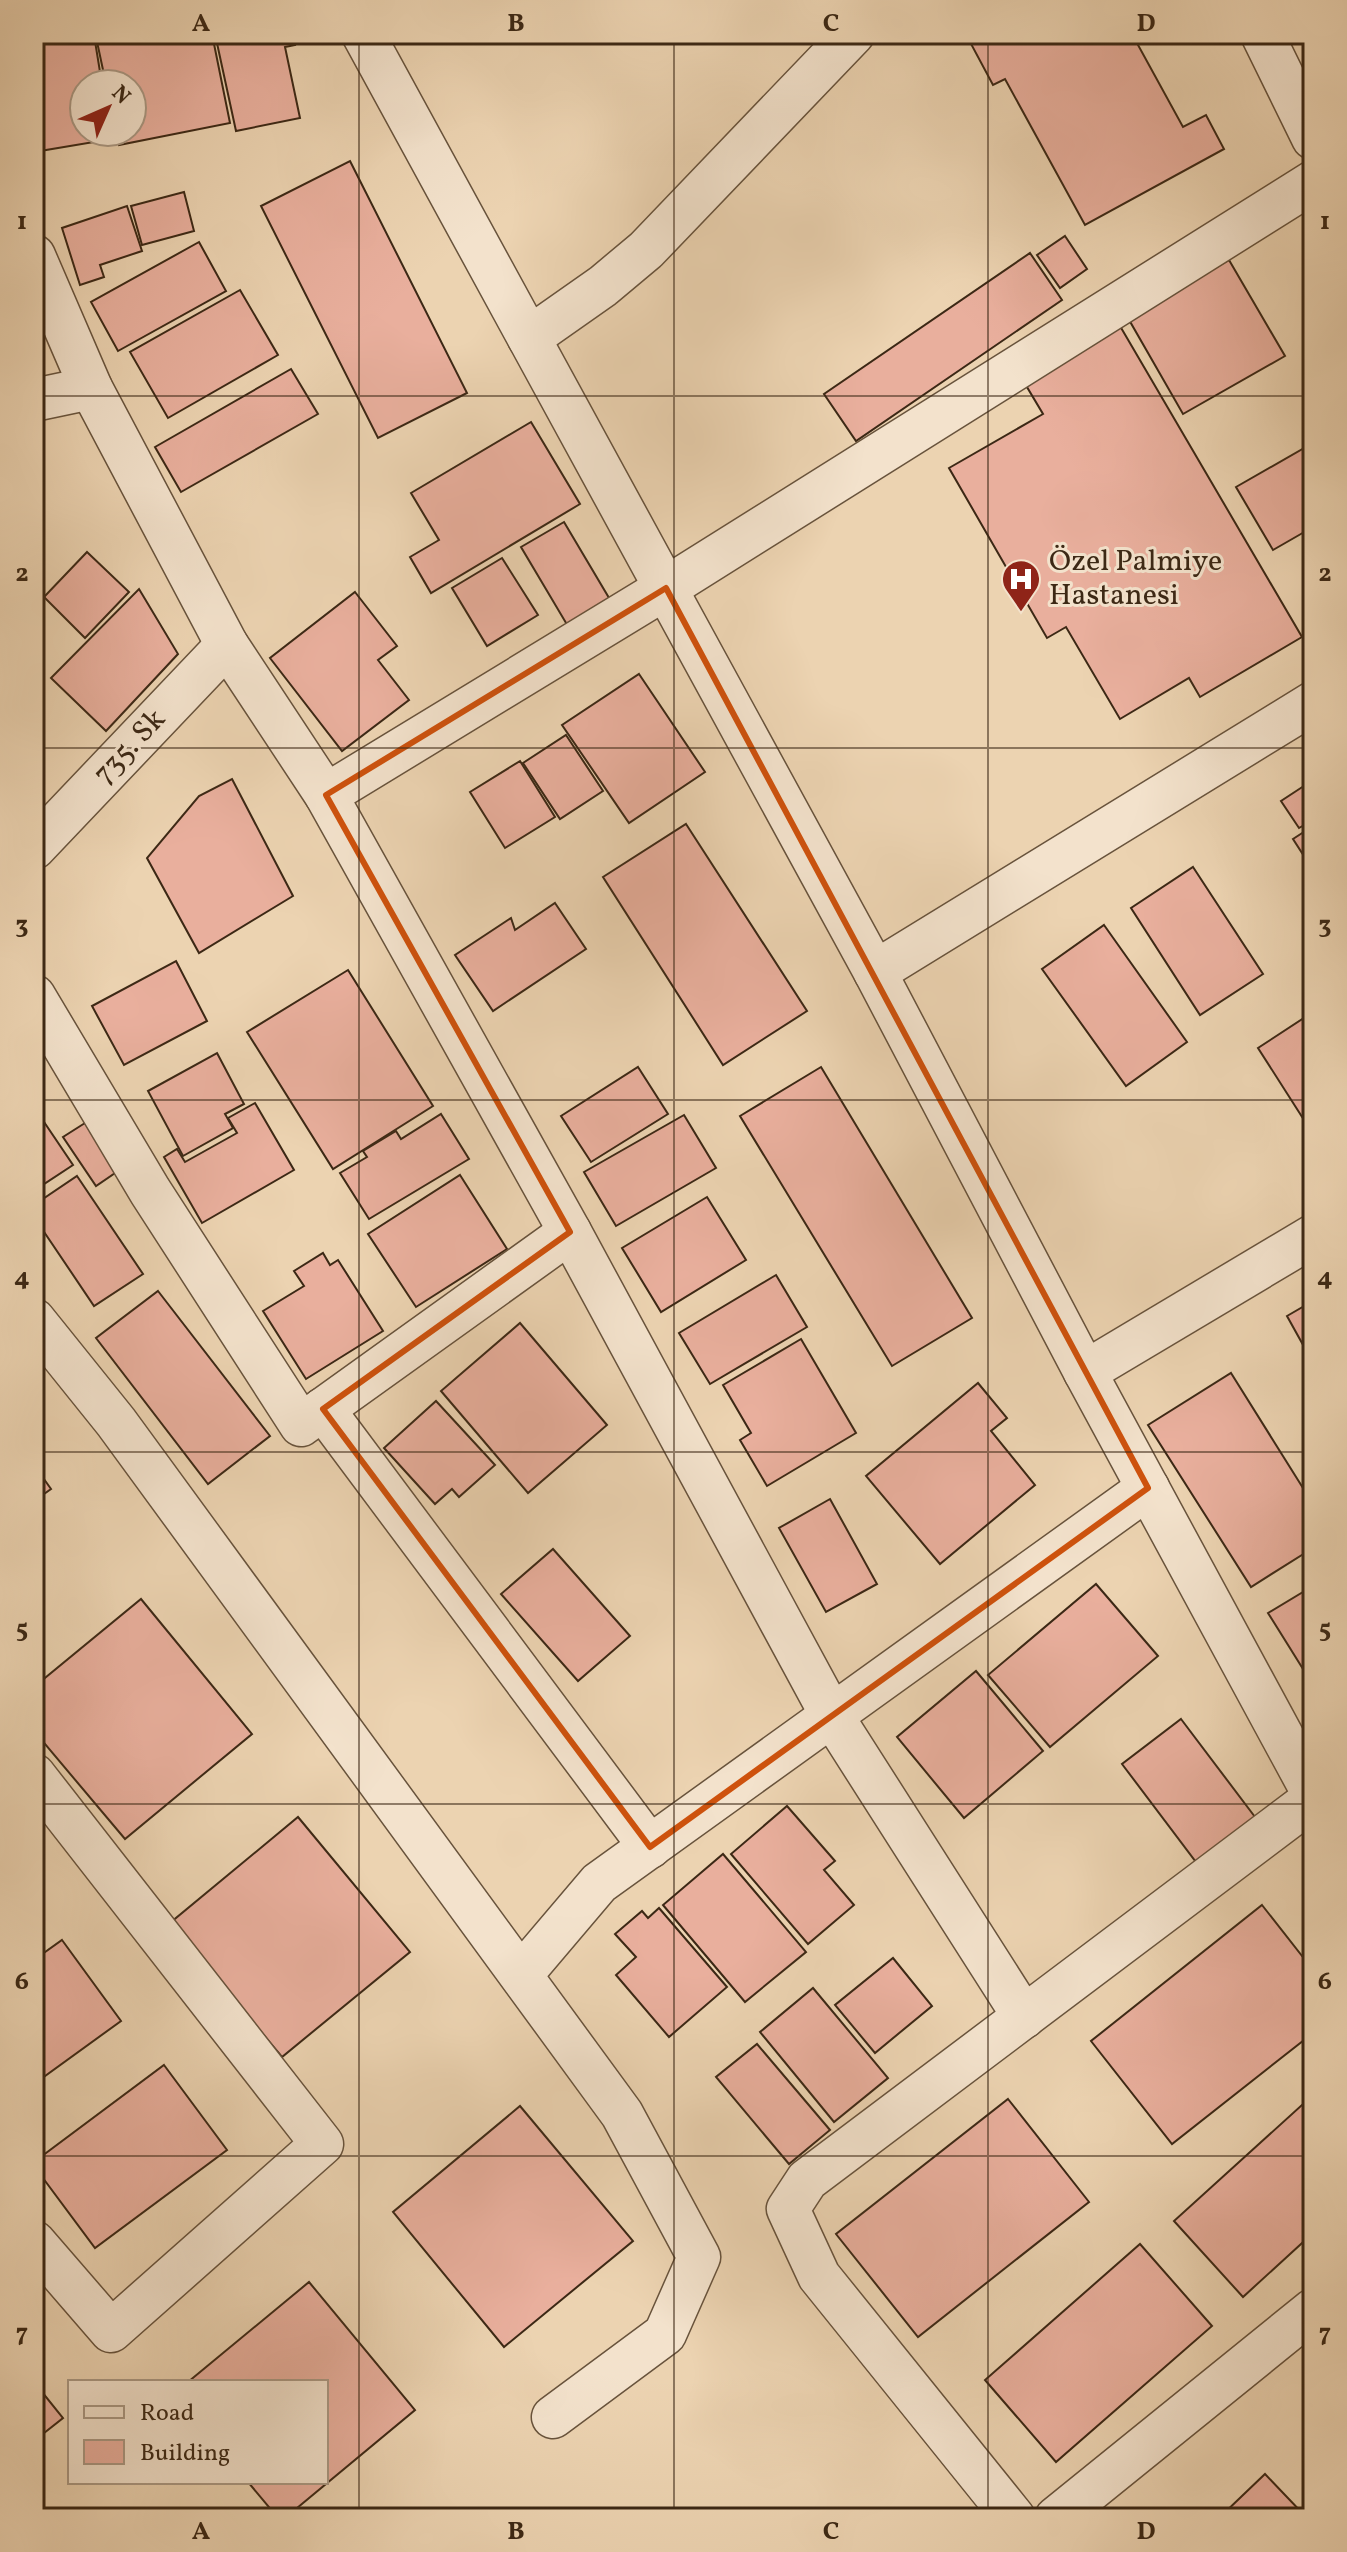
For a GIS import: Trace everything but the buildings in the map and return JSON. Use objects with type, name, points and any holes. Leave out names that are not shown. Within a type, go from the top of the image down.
[{"type":"street","points":[[363,34],[875,972],[1313,1796],[807,2180],[788,2209],[819,2276],[1014,2518]]},
{"type":"street","points":[[529,338],[603,286],[646,250],[853,34]]},
{"type":"street","points":[[1262,34],[1313,138]]},
{"type":"street","points":[[326,795],[666,588],[1313,182]]},
{"type":"street","points":[[34,256],[91,388],[227,645],[326,795],[570,1232],[832,1716],[1024,2017]]},
{"type":"street","points":[[34,400],[91,388]]},
{"type":"street","name":"735. Sk","points":[[34,848],[227,645]]},
{"type":"street","points":[[875,972],[1313,703]]},
{"type":"street","points":[[34,996],[150,1191],[301,1425],[570,1232]]},
{"type":"street","points":[[1085,1372],[1313,1236]]},
{"type":"street","points":[[34,1320],[116,1422],[622,2114],[699,2257],[665,2334],[553,2417]]},
{"type":"street","points":[[323,1409],[650,1847]]},
{"type":"street","points":[[521,1975],[599,1883],[1148,1488]]},
{"type":"street","points":[[34,1775],[322,2144],[111,2331],[34,2242]]},
{"type":"street","points":[[1056,2518],[1313,2310]]},
{"type":"highlighted area","points":[[666,588],[1148,1488],[650,1847],[323,1409],[570,1232],[326,795]]},
{"type":"place","name":"Özel Palmiye Hastanesi","points":[[1021,613]]}]
